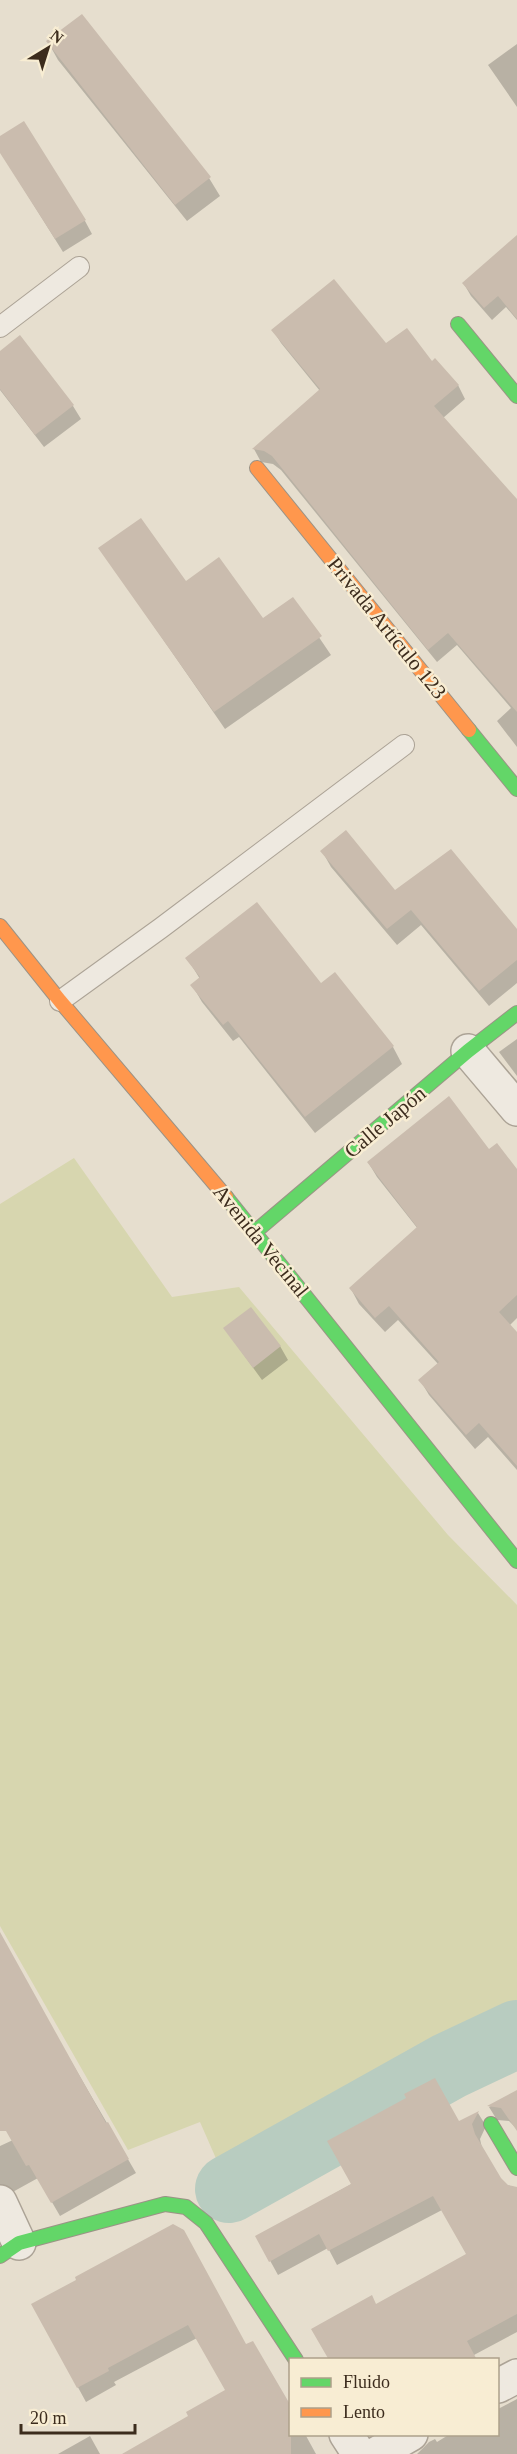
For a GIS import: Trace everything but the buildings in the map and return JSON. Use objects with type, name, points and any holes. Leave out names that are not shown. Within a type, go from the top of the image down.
[{"type":"street","points":[[458,324],[517,396]]},
{"type":"street","name":"Privada Artículo 123","points":[[257,468],[517,789]]},
{"type":"street","name":"Avenida Vecinal","points":[[0,926],[60,1001],[255,1232],[517,1561]]},
{"type":"street","name":"Calle Japón","points":[[255,1232],[468,1051],[517,1013]]},
{"type":"street","points":[[468,1051],[517,1109]]},
{"type":"street","points":[[491,2124],[517,2168]]},
{"type":"street","points":[[0,2202],[10,2250],[165,2204],[186,2207],[206,2223],[295,2358]]},
{"type":"street","points":[[499,2385],[517,2376]]},
{"type":"street","points":[[347,2436],[359,2454]]},
{"type":"street","points":[[376,2454],[408,2436]]},
{"type":"lane","points":[[0,327],[79,267]]},
{"type":"lane","points":[[60,1001],[404,745]]},
{"type":"green space","points":[[74,1158],[172,1297],[239,1287],[448,1535],[517,1605],[517,2030],[225,2179],[200,2122],[128,2150],[0,1926],[0,1204]]},
{"type":"waterway","points":[[229,2189],[449,2066],[517,2034]]},
{"type":"traffic: fast","points":[[458,324],[517,396]]},
{"type":"traffic: fast","points":[[469,730],[517,789]]},
{"type":"traffic: fast","points":[[255,1232],[468,1051],[517,1013]]},
{"type":"traffic: fast","points":[[226,1197],[517,1561]]},
{"type":"traffic: fast","points":[[491,2124],[517,2168]]},
{"type":"traffic: fast","points":[[0,2256],[19,2243],[165,2204],[186,2207],[206,2223],[295,2358]]},
{"type":"traffic: slow","points":[[257,468],[469,730]]},
{"type":"traffic: slow","points":[[0,926],[60,1001],[226,1197]]}]
